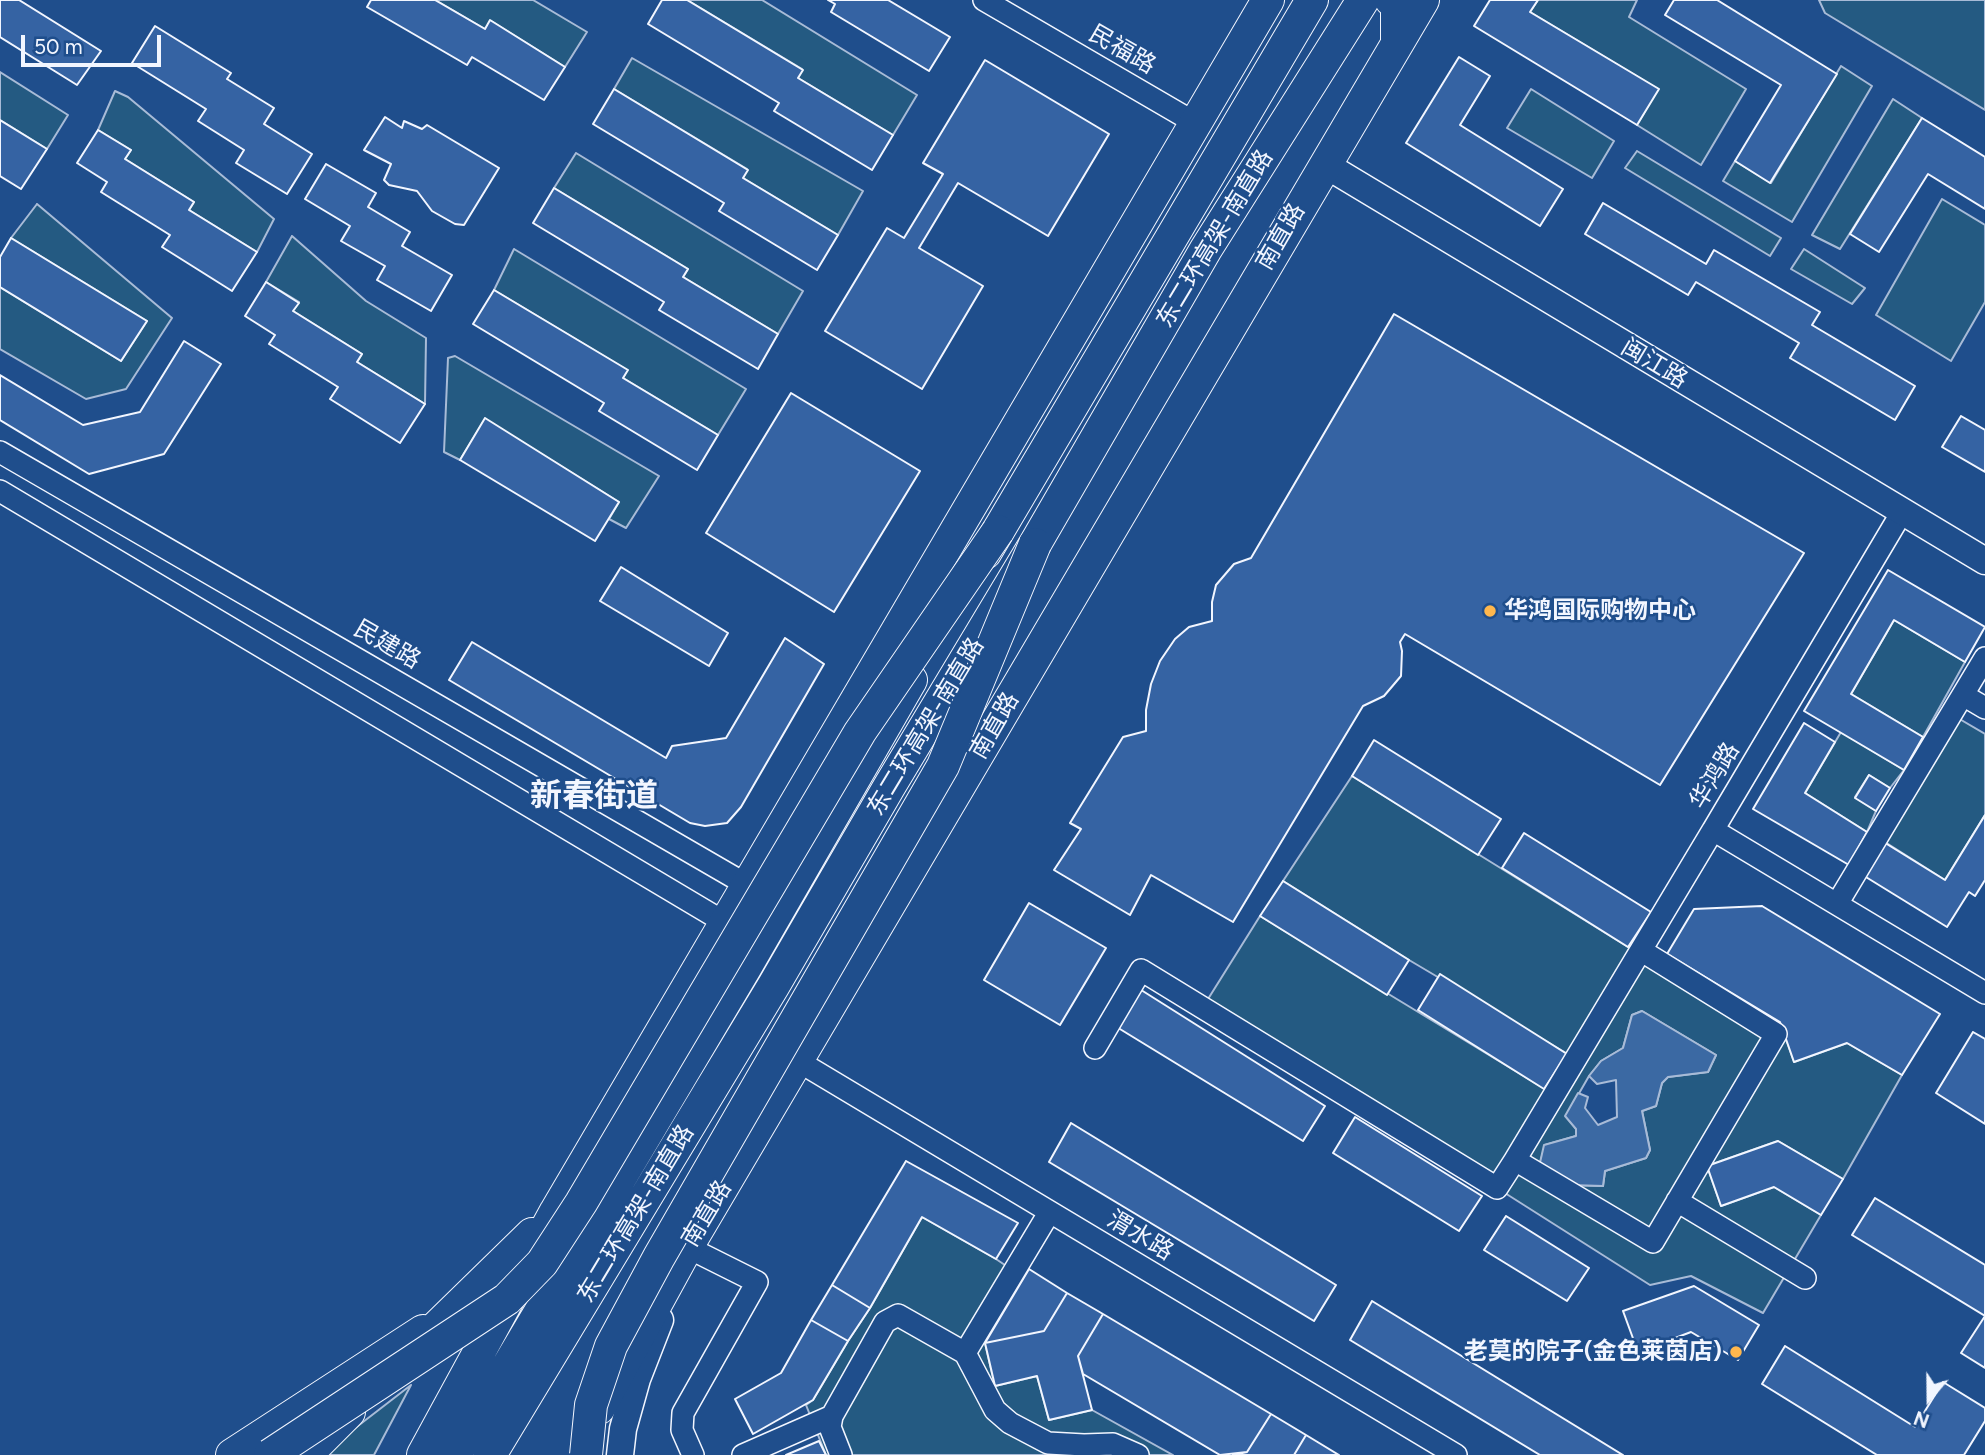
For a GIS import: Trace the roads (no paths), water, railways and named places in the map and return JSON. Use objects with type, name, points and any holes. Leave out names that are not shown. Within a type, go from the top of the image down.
[{"type":"highway","points":[[422,1455],[556,1211],[724,922],[1268,0]]},
{"type":"highway","name":"东二环高架-南直路","points":[[455,1455],[745,968],[998,531],[1312,0]]},
{"type":"highway","name":"东二环高架-南直路","points":[[491,1455],[774,985],[1206,249],[1363,0]]},
{"type":"highway","points":[[1391,0],[1397,4],[1397,43]]},
{"type":"highway","name":"南直路","points":[[573,1455],[687,1247],[1423,0]]},
{"type":"highway","points":[[270,1455],[507,1299],[542,1263],[581,1203],[860,732],[998,531]]},
{"type":"highway","points":[[586,1455],[591,1405],[611,1346],[666,1245],[943,766],[1035,544]]},
{"type":"highway","points":[[306,1455],[556,1211]]},
{"type":"highway","points":[[232,1455],[454,1311]]},
{"type":"main road","name":"闽江路","points":[[1328,158],[1985,561]]},
{"type":"main road","name":"闽江路","points":[[1328,158],[1985,544]]},
{"type":"main road","points":[[620,1455],[623,1429],[637,1379],[687,1247]]},
{"type":"street","name":"民福路","points":[[984,0],[1197,124]]},
{"type":"street","name":"民建路","points":[[0,452],[747,885]]},
{"type":"street","points":[[0,491],[724,922]]},
{"type":"street","name":"华鸿路","points":[[1902,512],[1713,830],[1985,993]]},
{"type":"street","points":[[1837,904],[1985,657]]},
{"type":"street","points":[[1963,695],[1985,708]]},
{"type":"street","points":[[1095,1048],[1141,970],[1497,1188],[1713,830]]},
{"type":"street","points":[[1515,1160],[1653,1242],[1776,1034],[1642,951]]},
{"type":"street","name":"渭水路","points":[[798,1061],[1456,1455]]},
{"type":"street","points":[[1677,1201],[1805,1278]]},
{"type":"street","points":[[965,1353],[1049,1213]]},
{"type":"street","points":[[687,1247],[757,1283],[683,1413],[682,1430],[693,1455]]},
{"type":"street","points":[[841,1455],[830,1427],[832,1416],[885,1322],[898,1315],[965,1353],[995,1410],[1010,1423],[1048,1443],[1113,1444],[1138,1455]]},
{"type":"street","points":[[743,1455],[832,1416]]},
{"type":"place","name":"华鸿国际购物中心","points":[[1490,611]]},
{"type":"place","name":"老莫的院子(金色莱茵店)","points":[[1736,1352]]},
{"type":"district","name":"新春街道","points":[[594,797]]}]
